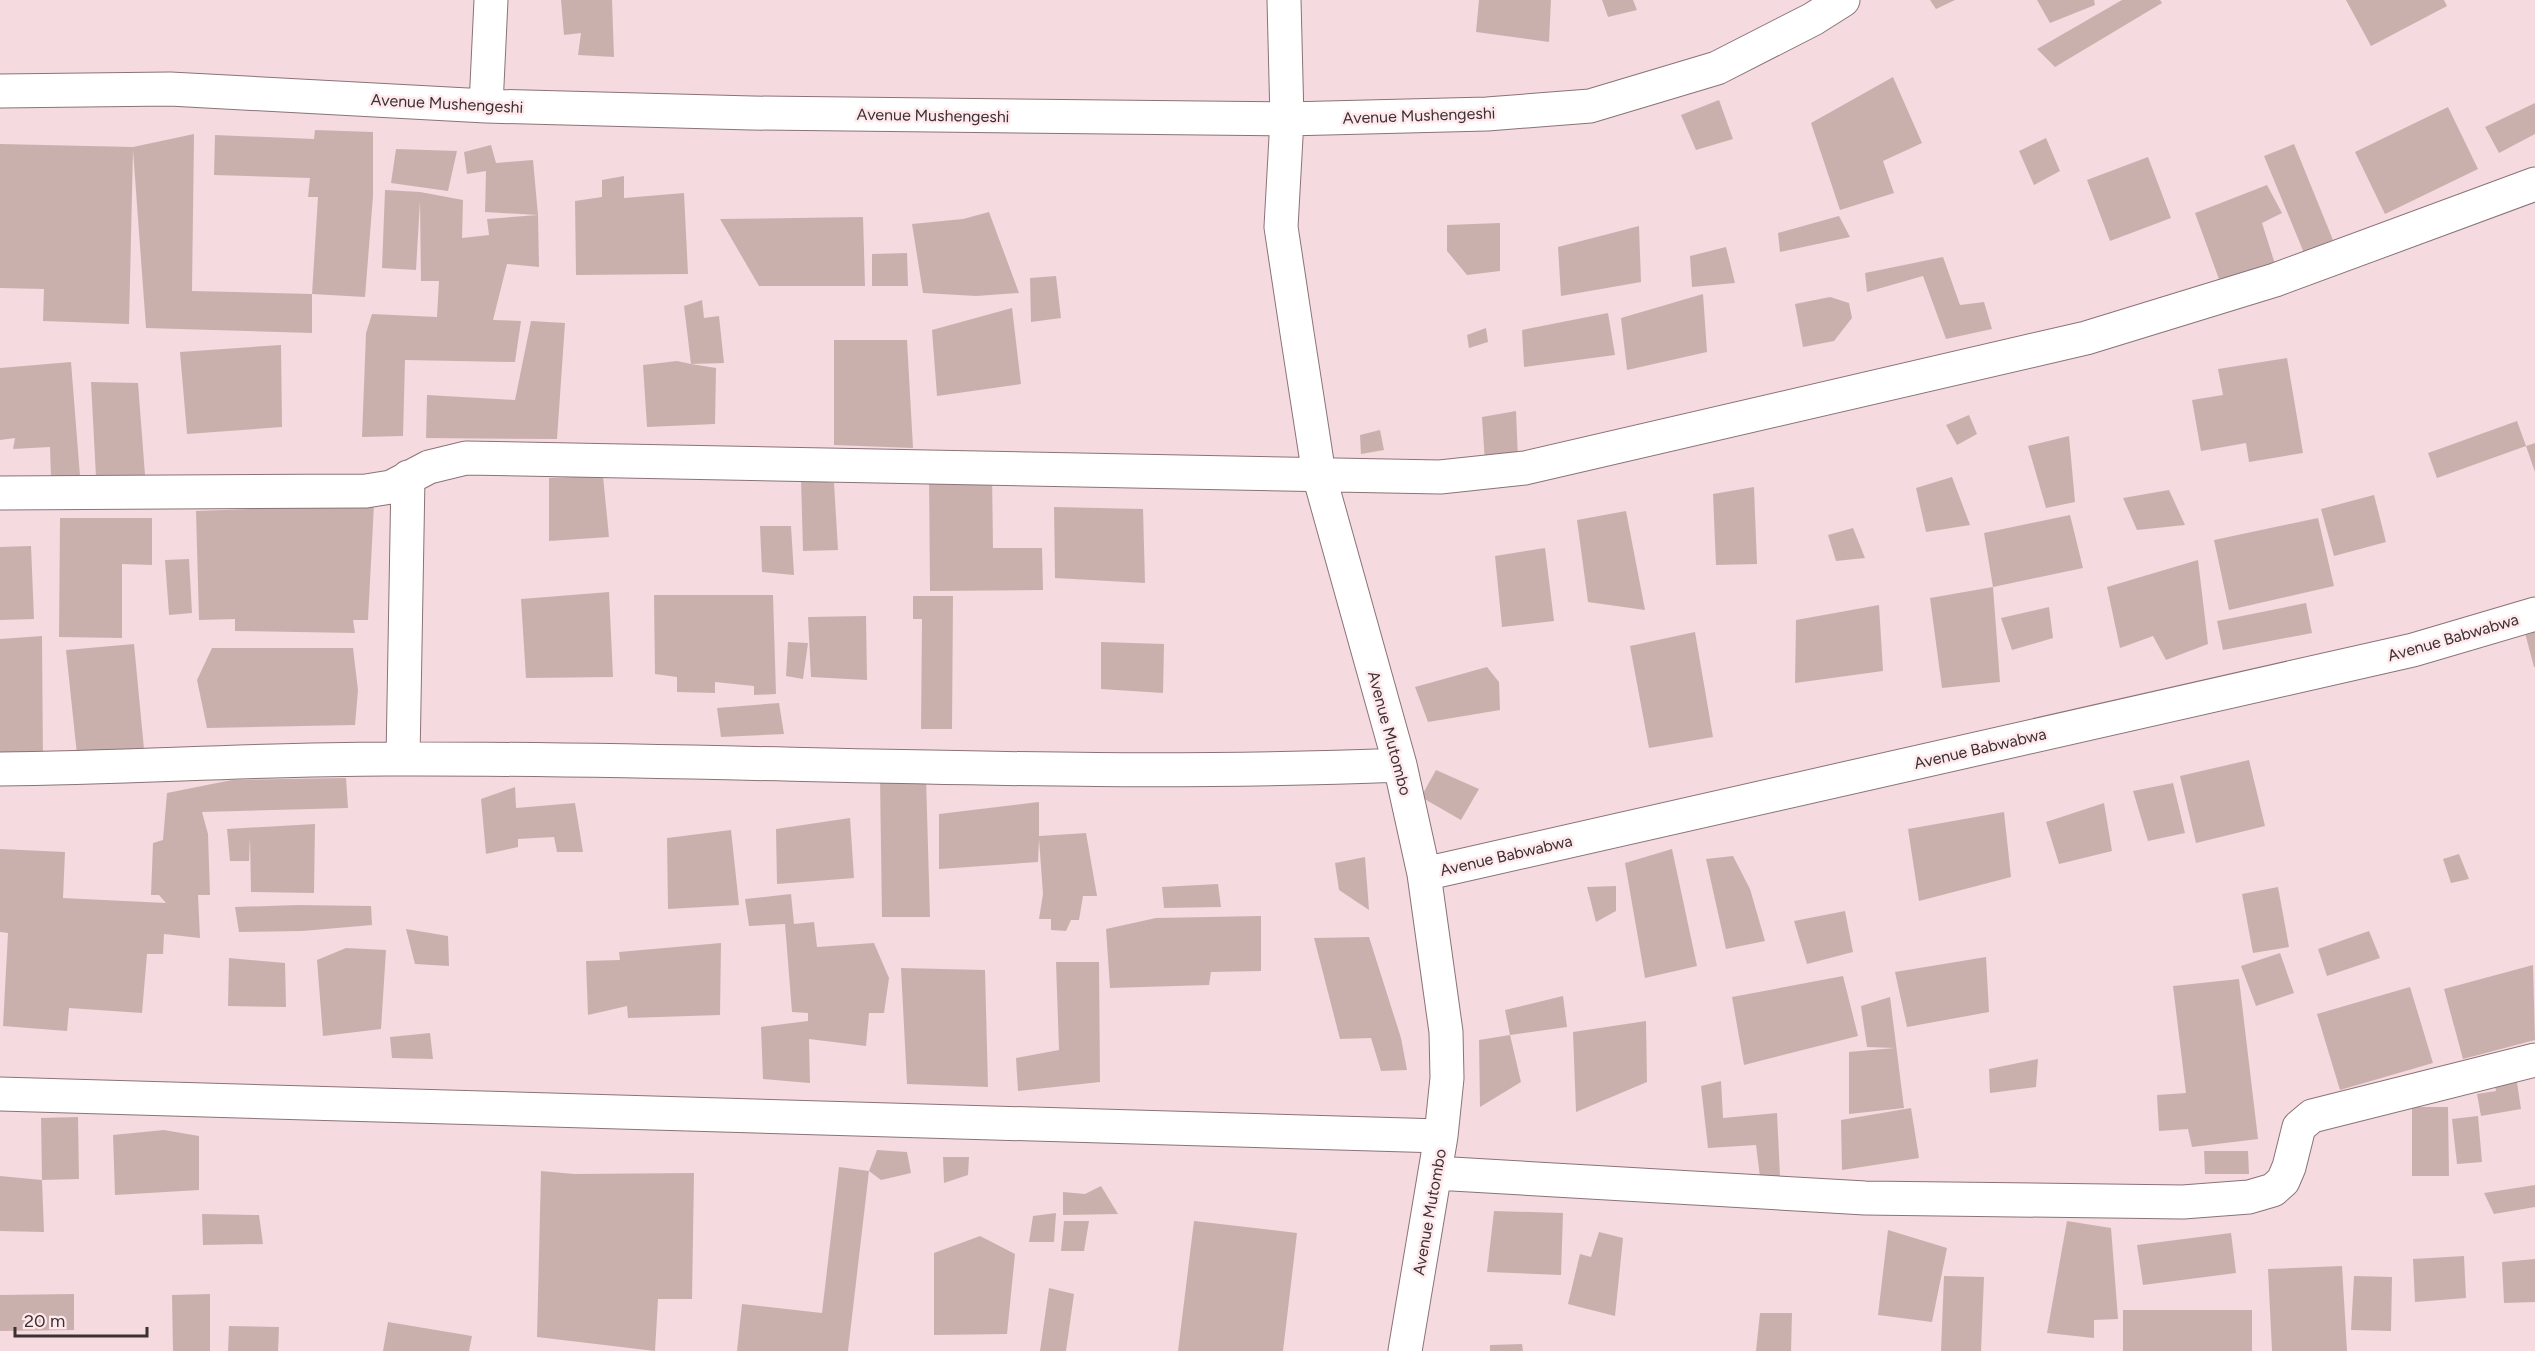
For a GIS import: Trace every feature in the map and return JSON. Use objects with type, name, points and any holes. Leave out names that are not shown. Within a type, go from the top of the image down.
[{"type":"street","points":[[486,106],[491,0]]},
{"type":"street","name":"Avenue Mutombo","points":[[1284,0],[1287,119],[1281,227],[1319,475],[1400,765],[1424,874],[1446,1032],[1447,1077],[1441,1136],[1405,1351]]},
{"type":"street","name":"Avenue Mushengeshi","points":[[0,91],[170,89],[486,106],[752,114],[1287,119],[1487,114],[1590,106],[1717,68],[1814,19],[1843,0]]},
{"type":"street","points":[[0,493],[366,491],[391,487],[444,462],[466,458],[1440,477],[1525,468],[2086,338],[2275,280],[2535,184]]},
{"type":"street","points":[[403,759],[408,477]]},
{"type":"street","name":"Avenue Babwabwa","points":[[1424,874],[2412,650],[2535,614]]},
{"type":"street","points":[[0,769],[403,759],[1106,770],[1276,770],[1400,765]]},
{"type":"street","points":[[1435,1173],[1865,1198],[2163,1203],[2249,1197],[2273,1190],[2283,1181],[2299,1127],[2312,1116],[2535,1060]]},
{"type":"street","points":[[0,1094],[1441,1136]]},
{"type":"building","points":[[561,0],[612,0],[614,57],[578,55],[581,33],[564,35]]},
{"type":"building","points":[[1479,0],[1551,0],[1549,42],[1476,32]]},
{"type":"building","points":[[1602,0],[1633,0],[1637,10],[1608,17]]},
{"type":"building","points":[[1930,0],[1955,0],[1936,9]]},
{"type":"building","points":[[2037,0],[2094,0],[2095,5],[2050,23]]},
{"type":"building","points":[[2122,0],[2160,0],[2162,3],[2055,67],[2037,49]]},
{"type":"building","points":[[2346,0],[2444,0],[2447,6],[2371,46]]},
{"type":"building","points":[[1893,77],[1922,143],[1883,161],[1894,193],[1840,210],[1811,123]]},
{"type":"building","points":[[1719,100],[1733,139],[1696,150],[1681,115]]},
{"type":"building","points":[[2535,103],[2535,134],[2499,153],[2485,127]]},
{"type":"building","points":[[2448,107],[2478,169],[2385,214],[2355,152]]},
{"type":"building","points":[[315,130],[373,132],[373,196],[365,297],[312,294],[318,197],[308,197],[310,178],[214,175],[215,135],[314,139]]},
{"type":"building","points":[[194,134],[192,291],[312,294],[312,333],[146,328],[133,150],[129,324],[43,321],[44,289],[0,288],[0,144],[133,147]]},
{"type":"building","points":[[2046,138],[2060,171],[2034,185],[2019,151]]},
{"type":"building","points":[[2294,144],[2333,240],[2304,253],[2264,156]]},
{"type":"building","points":[[491,145],[496,163],[533,160],[538,215],[485,212],[486,171],[467,174],[464,152]]},
{"type":"building","points":[[396,149],[457,151],[448,191],[391,183]]},
{"type":"building","points":[[2148,157],[2171,218],[2110,241],[2087,180]]},
{"type":"building","points":[[624,176],[624,198],[684,193],[688,274],[576,275],[575,201],[602,197],[602,180]]},
{"type":"building","points":[[2267,185],[2282,213],[2262,223],[2275,264],[2220,282],[2195,213]]},
{"type":"building","points":[[385,190],[420,192],[463,200],[462,238],[489,235],[487,219],[538,215],[539,267],[507,264],[493,320],[521,321],[515,362],[405,360],[403,436],[362,437],[366,333],[372,314],[437,317],[439,281],[421,281],[420,201],[416,270],[382,268]]},
{"type":"building","points":[[989,212],[1019,293],[976,296],[923,293],[912,224],[963,219]]},
{"type":"building","points":[[1839,216],[1850,237],[1780,252],[1778,233]]},
{"type":"building","points":[[863,217],[865,286],[759,286],[720,219]]},
{"type":"building","points":[[1500,223],[1500,271],[1467,275],[1447,251],[1447,225]]},
{"type":"building","points":[[1639,226],[1641,282],[1561,296],[1558,247]]},
{"type":"building","points":[[1726,247],[1735,283],[1692,287],[1690,256]]},
{"type":"building","points":[[907,253],[908,286],[872,286],[872,254]]},
{"type":"building","points":[[1943,257],[1960,305],[1984,302],[1992,329],[1946,339],[1923,276],[1867,292],[1865,273]]},
{"type":"building","points":[[1056,276],[1061,318],[1031,322],[1030,278]]},
{"type":"building","points":[[1703,294],[1707,352],[1627,370],[1621,318]]},
{"type":"building","points":[[1830,297],[1849,303],[1852,318],[1834,341],[1803,347],[1795,304]]},
{"type":"building","points":[[702,300],[704,318],[719,316],[724,363],[691,364],[684,306]]},
{"type":"building","points":[[1012,308],[1021,384],[937,396],[932,330]]},
{"type":"building","points":[[1608,313],[1615,355],[1524,367],[1522,330]]},
{"type":"building","points":[[531,321],[565,323],[557,439],[426,438],[427,395],[515,400]]},
{"type":"building","points":[[1486,328],[1488,342],[1469,348],[1467,335]]},
{"type":"building","points":[[834,340],[907,340],[913,448],[834,445]]},
{"type":"building","points":[[281,345],[282,427],[187,434],[180,352]]},
{"type":"building","points":[[2287,358],[2303,453],[2249,462],[2246,443],[2201,451],[2192,400],[2223,395],[2218,369]]},
{"type":"building","points":[[677,361],[716,368],[715,424],[647,427],[643,365]]},
{"type":"building","points":[[71,362],[80,476],[51,477],[50,447],[13,449],[15,438],[0,440],[0,368]]},
{"type":"building","points":[[91,382],[138,383],[145,475],[96,477]]},
{"type":"building","points":[[1516,411],[1518,459],[1485,463],[1482,417]]},
{"type":"building","points":[[1969,415],[1977,434],[1957,445],[1946,425]]},
{"type":"building","points":[[2517,421],[2526,446],[2437,478],[2428,453]]},
{"type":"building","points":[[1380,430],[1384,450],[1361,454],[1360,435]]},
{"type":"building","points":[[2069,436],[2075,502],[2046,508],[2028,446]]},
{"type":"building","points":[[2535,443],[2535,472],[2526,446]]},
{"type":"building","points":[[992,473],[993,548],[1042,548],[1043,590],[930,591],[929,474]]},
{"type":"building","points":[[603,476],[609,537],[549,541],[549,478]]},
{"type":"building","points":[[1952,477],[1970,525],[1926,532],[1916,488]]},
{"type":"building","points":[[801,479],[834,483],[838,550],[803,551]]},
{"type":"building","points":[[1754,487],[1757,564],[1716,565],[1713,494]]},
{"type":"building","points":[[2169,490],[2185,525],[2137,530],[2123,498]]},
{"type":"building","points":[[2374,495],[2386,542],[2334,556],[2321,509]]},
{"type":"building","points":[[374,504],[368,620],[353,620],[355,633],[235,631],[235,619],[199,620],[196,511]]},
{"type":"building","points":[[1054,507],[1143,509],[1145,583],[1055,578]]},
{"type":"building","points":[[1626,511],[1645,610],[1588,602],[1577,520]]},
{"type":"building","points":[[2070,515],[2083,568],[1993,587],[1984,533]]},
{"type":"building","points":[[60,518],[152,518],[152,565],[122,564],[122,638],[59,637]]},
{"type":"building","points":[[2318,518],[2334,586],[2229,610],[2214,540]]},
{"type":"building","points":[[760,526],[791,526],[794,575],[762,572]]},
{"type":"building","points":[[1853,528],[1865,558],[1836,561],[1828,535]]},
{"type":"building","points":[[31,546],[34,619],[0,620],[0,547]]},
{"type":"building","points":[[1545,548],[1554,621],[1502,627],[1495,556]]},
{"type":"building","points":[[189,559],[192,613],[169,615],[165,560]]},
{"type":"building","points":[[2198,560],[2208,644],[2166,660],[2153,636],[2120,648],[2107,587]]},
{"type":"building","points":[[1993,587],[2000,682],[1942,688],[1930,598]]},
{"type":"building","points":[[609,592],[613,677],[526,678],[521,599]]},
{"type":"building","points":[[654,595],[773,595],[776,694],[754,695],[754,686],[715,682],[715,693],[677,692],[677,677],[655,674]]},
{"type":"building","points":[[913,596],[953,596],[952,729],[921,729],[922,619],[913,619]]},
{"type":"building","points":[[2306,603],[2312,633],[2223,650],[2217,621]]},
{"type":"building","points":[[1879,605],[1883,671],[1795,683],[1796,620]]},
{"type":"building","points":[[2049,607],[2053,638],[2012,650],[2001,618]]},
{"type":"building","points":[[866,616],[867,680],[811,677],[808,617]]},
{"type":"building","points":[[2535,630],[2535,667],[2534,667],[2525,633]]},
{"type":"building","points":[[1695,632],[1713,737],[1649,748],[1630,646]]},
{"type":"building","points":[[42,636],[43,766],[0,766],[0,639]]},
{"type":"building","points":[[788,642],[808,643],[803,679],[786,676]]},
{"type":"building","points":[[1101,642],[1164,644],[1163,693],[1101,689]]},
{"type":"building","points":[[134,644],[144,749],[77,755],[66,650]]},
{"type":"building","points":[[212,648],[353,648],[358,690],[355,725],[207,728],[197,680]]},
{"type":"building","points":[[1487,667],[1499,682],[1500,710],[1428,722],[1415,687]]},
{"type":"building","points":[[779,703],[784,734],[721,737],[717,708]]},
{"type":"building","points":[[2249,760],[2265,826],[2196,843],[2180,776]]},
{"type":"building","points":[[1436,770],[1479,789],[1461,820],[1421,797]]},
{"type":"building","points":[[926,777],[930,917],[882,917],[880,778]]},
{"type":"building","points":[[346,778],[348,808],[202,812],[208,834],[210,895],[198,895],[200,938],[164,934],[163,954],[147,954],[142,1013],[69,1008],[67,1031],[3,1026],[8,933],[0,932],[0,849],[65,852],[63,898],[166,903],[159,895],[151,895],[153,843],[163,840],[167,793],[232,780]]},
{"type":"building","points":[[2173,783],[2185,833],[2148,841],[2133,791]]},
{"type":"building","points":[[515,787],[516,808],[575,803],[583,852],[557,852],[554,837],[518,839],[518,847],[486,854],[481,799]]},
{"type":"building","points":[[1039,802],[1039,836],[1086,833],[1097,896],[1083,896],[1079,920],[1071,920],[1066,931],[1051,930],[1051,919],[1039,919],[1043,894],[1039,839],[1038,862],[939,869],[939,814]]},
{"type":"building","points":[[2104,803],[2112,851],[2059,864],[2046,822]]},
{"type":"building","points":[[2004,812],[2011,877],[1919,901],[1908,829]]},
{"type":"building","points":[[850,818],[854,878],[777,884],[776,829]]},
{"type":"building","points":[[315,824],[314,893],[251,892],[250,837],[249,861],[230,861],[227,829]]},
{"type":"building","points":[[731,830],[739,905],[668,909],[667,838]]},
{"type":"building","points":[[1672,849],[1697,966],[1645,978],[1625,863]]},
{"type":"building","points":[[2459,854],[2469,879],[2451,883],[2443,859]]},
{"type":"building","points":[[1733,856],[1750,889],[1765,941],[1726,949],[1706,859]]},
{"type":"building","points":[[1365,857],[1369,910],[1339,890],[1335,863]]},
{"type":"building","points":[[1218,884],[1221,907],[1164,908],[1162,887]]},
{"type":"building","points":[[1616,886],[1616,911],[1596,922],[1587,887]]},
{"type":"building","points":[[2278,887],[2289,947],[2253,953],[2242,894]]},
{"type":"building","points":[[791,894],[794,924],[814,922],[817,947],[874,943],[889,978],[884,1013],[869,1013],[866,1046],[809,1039],[810,1083],[763,1079],[761,1027],[808,1021],[808,1013],[792,1012],[785,924],[749,926],[745,899]]},
{"type":"building","points":[[371,906],[372,925],[302,931],[239,932],[235,907]]},
{"type":"building","points":[[1845,911],[1853,952],[1807,964],[1794,921]]},
{"type":"building","points":[[1261,916],[1261,971],[1211,972],[1209,985],[1110,988],[1106,929],[1156,918]]},
{"type":"building","points":[[406,929],[448,936],[449,966],[415,964]]},
{"type":"building","points":[[2369,931],[2380,958],[2327,976],[2318,949]]},
{"type":"building","points":[[1369,937],[1401,1038],[1407,1070],[1381,1071],[1371,1038],[1340,1039],[1314,938]]},
{"type":"building","points":[[721,943],[720,1015],[628,1018],[627,1006],[588,1015],[586,961],[620,960],[619,952]]},
{"type":"building","points":[[346,948],[386,950],[381,1029],[323,1036],[317,960]]},
{"type":"building","points":[[2280,953],[2294,993],[2256,1006],[2241,966]]},
{"type":"building","points":[[1986,957],[1989,1012],[1907,1027],[1895,972]]},
{"type":"building","points":[[229,958],[285,963],[286,1007],[228,1006]]},
{"type":"building","points":[[1056,962],[1099,962],[1100,1082],[1018,1091],[1016,1058],[1059,1050]]},
{"type":"building","points":[[2533,965],[2535,1040],[2463,1059],[2444,989]]},
{"type":"building","points":[[901,968],[985,970],[988,1087],[907,1084]]},
{"type":"building","points":[[1843,976],[1858,1036],[1744,1065],[1732,997]]},
{"type":"building","points":[[2239,979],[2258,1139],[2192,1147],[2188,1129],[2159,1131],[2157,1095],[2186,1093],[2173,986]]},
{"type":"building","points":[[2410,987],[2433,1063],[2340,1090],[2317,1014]]},
{"type":"building","points":[[1563,996],[1567,1027],[1510,1035],[1505,1010]]},
{"type":"building","points":[[1890,997],[1904,1108],[1849,1114],[1849,1052],[1895,1048],[1867,1047],[1861,1006]]},
{"type":"building","points":[[1646,1021],[1647,1082],[1576,1112],[1573,1032]]},
{"type":"building","points":[[430,1033],[433,1059],[392,1058],[390,1037]]},
{"type":"building","points":[[1510,1035],[1521,1082],[1480,1107],[1479,1040]]},
{"type":"building","points":[[2038,1059],[2036,1087],[1990,1093],[1989,1069]]},
{"type":"building","points":[[2515,1069],[2521,1109],[2481,1116],[2477,1094],[2496,1091],[2493,1073]]},
{"type":"building","points":[[1721,1081],[1723,1118],[1777,1113],[1780,1176],[1760,1177],[1756,1145],[1708,1148],[1701,1086]]},
{"type":"building","points":[[2412,1107],[2448,1107],[2449,1176],[2412,1176]]},
{"type":"building","points":[[1911,1108],[1919,1158],[1842,1170],[1841,1120]]},
{"type":"building","points":[[2478,1116],[2482,1162],[2457,1164],[2452,1119]]},
{"type":"building","points":[[78,1117],[79,1179],[42,1180],[41,1118]]},
{"type":"building","points":[[164,1130],[199,1136],[199,1190],[115,1195],[113,1135]]},
{"type":"building","points":[[877,1150],[907,1152],[911,1173],[881,1180],[869,1171]]},
{"type":"building","points":[[2204,1151],[2248,1151],[2249,1174],[2205,1174]]},
{"type":"building","points":[[943,1157],[969,1157],[968,1175],[944,1183]]},
{"type":"building","points":[[839,1167],[869,1171],[848,1351],[737,1351],[742,1304],[822,1313]]},
{"type":"building","points":[[541,1171],[574,1174],[694,1173],[692,1299],[658,1299],[655,1351],[537,1337]]},
{"type":"building","points":[[0,1176],[42,1180],[44,1232],[0,1231]]},
{"type":"building","points":[[2535,1185],[2535,1207],[2494,1214],[2484,1193]]},
{"type":"building","points":[[1101,1186],[1118,1214],[1063,1215],[1063,1192],[1085,1194]]},
{"type":"building","points":[[1494,1211],[1563,1213],[1561,1275],[1487,1272]]},
{"type":"building","points":[[1056,1213],[1054,1242],[1029,1242],[1033,1216]]},
{"type":"building","points":[[202,1214],[259,1215],[263,1244],[203,1245]]},
{"type":"building","points":[[1064,1221],[1089,1221],[1084,1251],[1061,1251]]},
{"type":"building","points":[[1194,1221],[1297,1233],[1283,1351],[1178,1351]]},
{"type":"building","points":[[2067,1221],[2111,1228],[2118,1319],[2094,1320],[2094,1338],[2047,1333]]},
{"type":"building","points":[[1888,1230],[1947,1248],[1932,1322],[1878,1315]]},
{"type":"building","points":[[1599,1232],[1623,1238],[1615,1316],[1568,1304],[1580,1254],[1591,1257]]},
{"type":"building","points":[[2231,1233],[2236,1273],[2143,1285],[2137,1245]]},
{"type":"building","points":[[980,1236],[1015,1254],[1007,1334],[934,1335],[934,1253]]},
{"type":"building","points":[[2464,1256],[2466,1298],[2415,1302],[2413,1259]]},
{"type":"building","points":[[2535,1259],[2535,1302],[2504,1303],[2502,1262]]},
{"type":"building","points":[[2342,1266],[2347,1351],[2272,1351],[2268,1269]]},
{"type":"building","points":[[1944,1276],[1984,1277],[1981,1351],[1941,1351]]},
{"type":"building","points":[[2354,1276],[2392,1277],[2391,1331],[2351,1330]]},
{"type":"building","points":[[1049,1288],[1074,1294],[1066,1351],[1040,1351]]},
{"type":"building","points":[[74,1294],[74,1330],[0,1331],[0,1295]]},
{"type":"building","points":[[210,1294],[210,1351],[173,1351],[172,1295]]},
{"type":"building","points":[[2123,1310],[2252,1310],[2252,1351],[2123,1351]]},
{"type":"building","points":[[1760,1313],[1792,1313],[1791,1351],[1756,1351]]},
{"type":"building","points":[[388,1322],[472,1336],[469,1351],[383,1351]]},
{"type":"building","points":[[229,1326],[279,1327],[278,1351],[228,1351]]},
{"type":"building","points":[[1522,1344],[1523,1351],[1490,1351],[1490,1345]]}]
